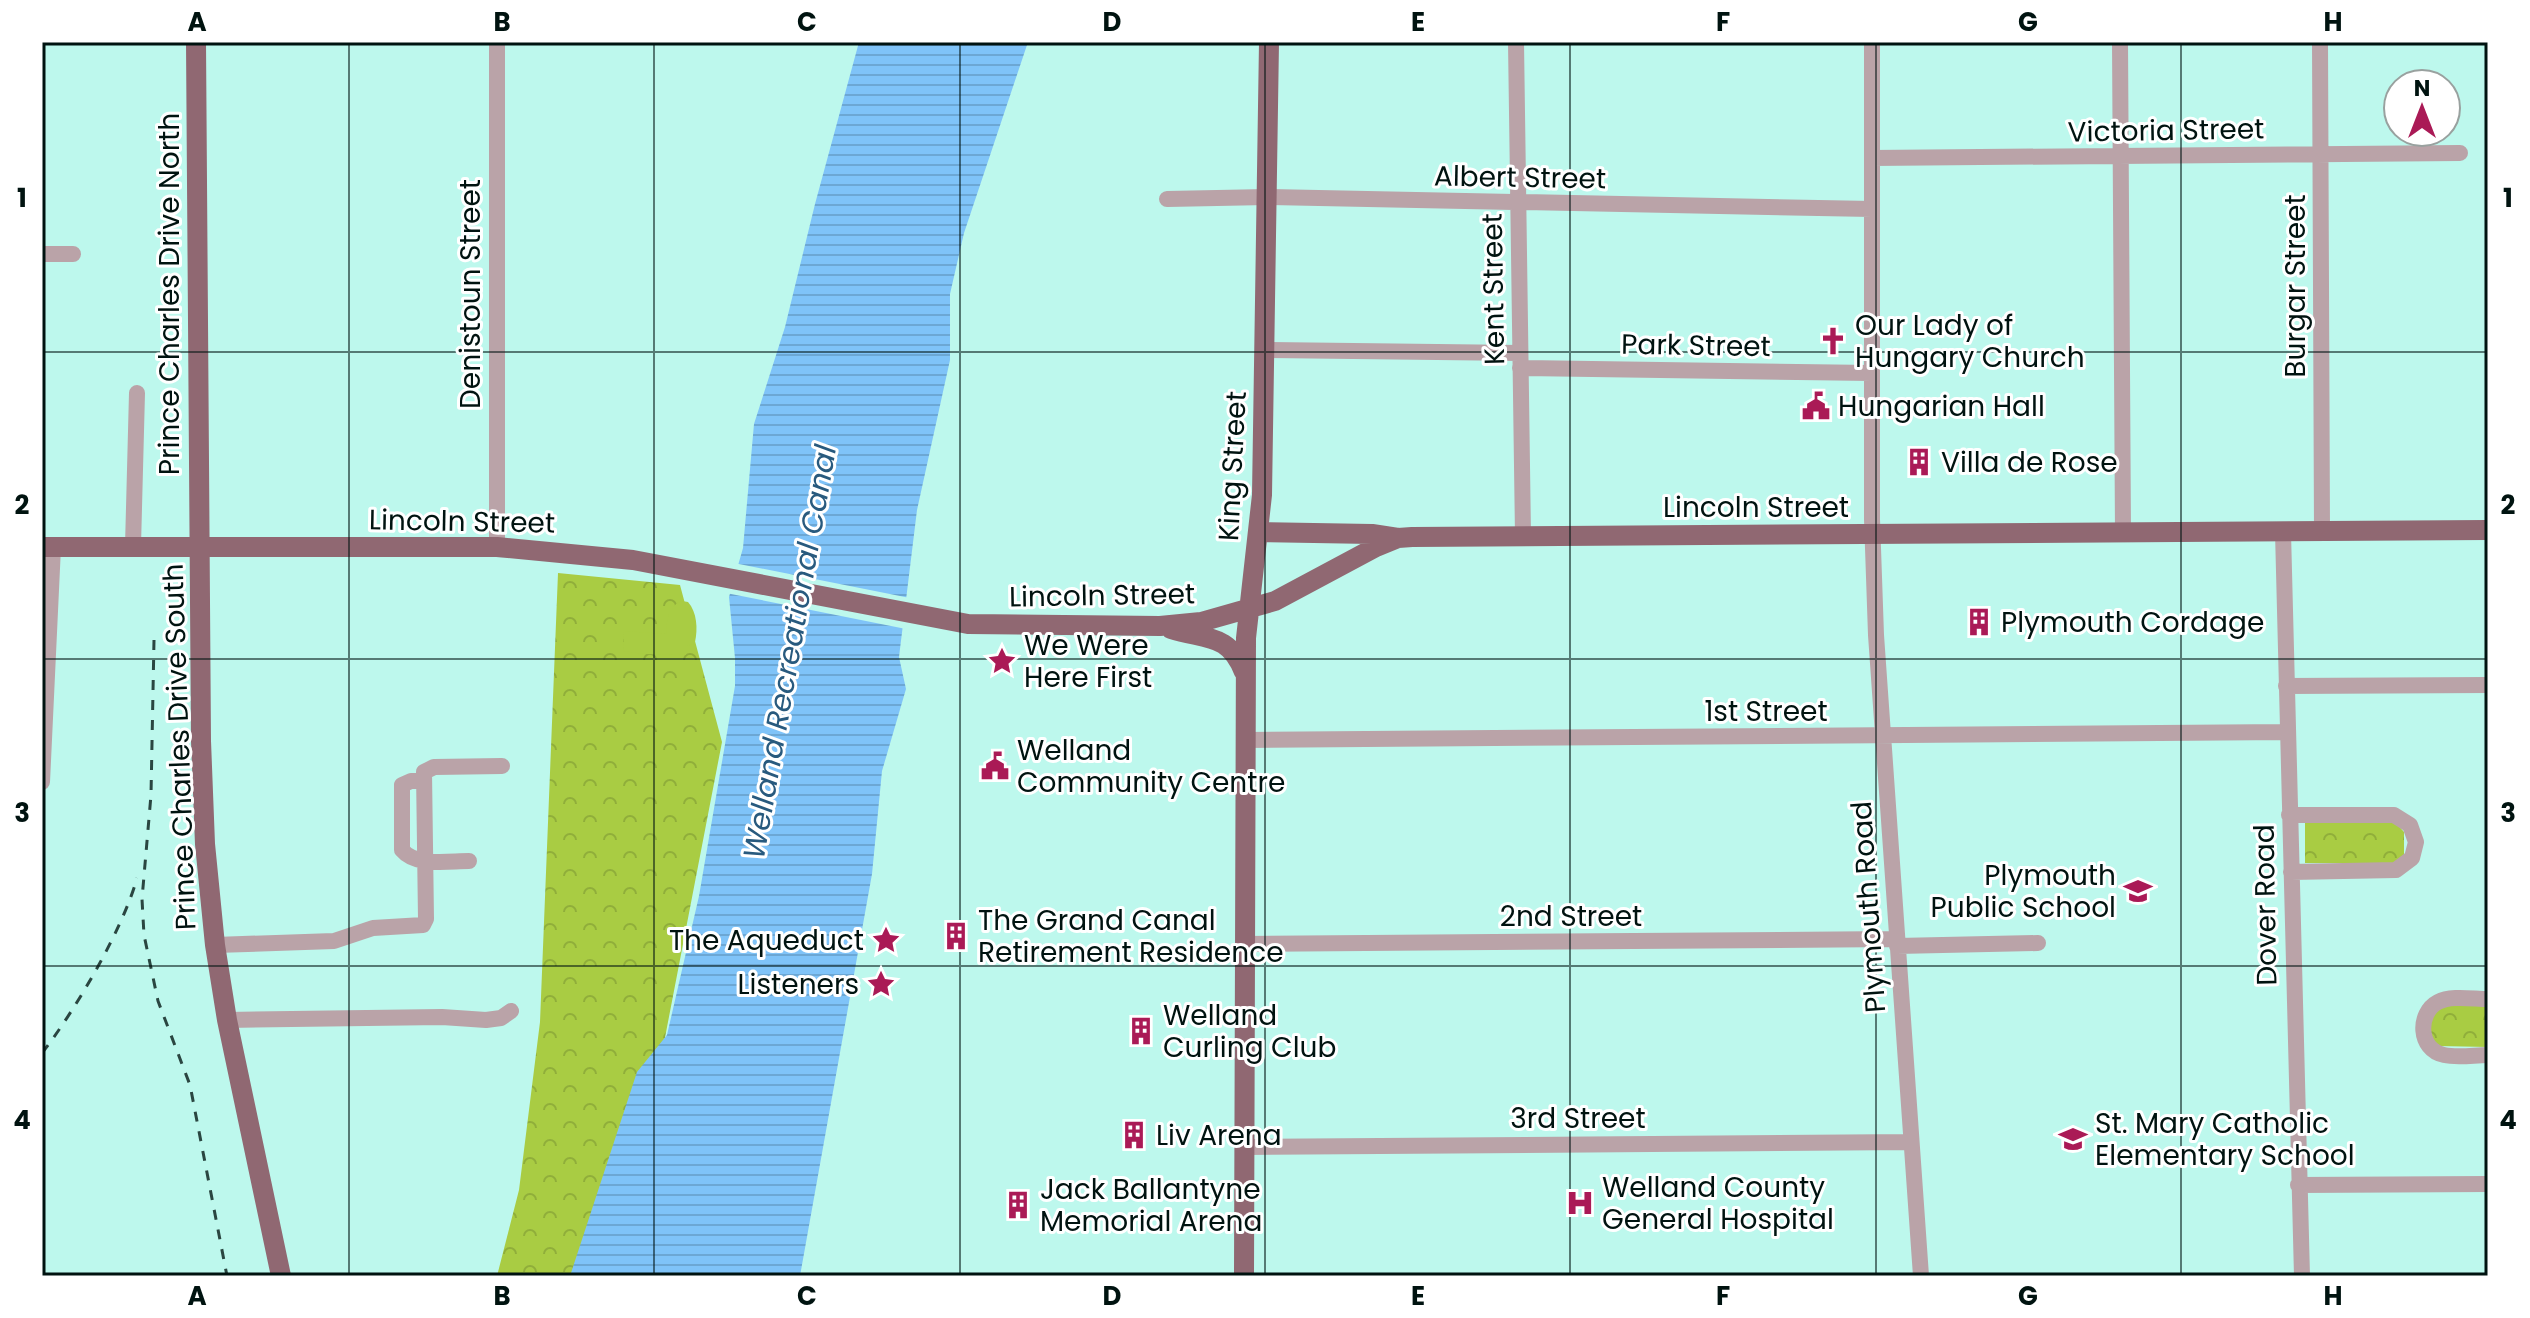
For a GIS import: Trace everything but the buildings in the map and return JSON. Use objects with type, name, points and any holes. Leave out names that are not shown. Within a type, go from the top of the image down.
[{"type":"main road","name":"Prince Charles Drive North","points":[[196,42],[199,546]]},
{"type":"main road","name":"King Street","points":[[1244,1276],[1246,676],[1249,610],[1262,495],[1269,42]]},
{"type":"main road","name":"Lincoln Street","points":[[48,547],[497,547],[611,556],[968,624],[1160,626],[1201,622],[1275,601],[1398,538],[2488,530]]},
{"type":"main road","points":[[1259,532],[1372,534],[1398,538]]},
{"type":"main road","name":"Prince Charles Drive South","points":[[199,546],[201,757],[205,844],[215,945],[227,1020],[281,1276]]},
{"type":"main road","points":[[1160,626],[1221,641],[1236,653],[1246,676]]},
{"type":"street","name":"Denistoun Street","points":[[497,42],[497,547]]},
{"type":"street","name":"Kent Street","points":[[1516,42],[1523,536]]},
{"type":"street","name":"Plymouth Road","points":[[1872,42],[1873,534],[1882,736],[1921,1276]]},
{"type":"street","points":[[2120,42],[2123,533]]},
{"type":"street","name":"Burgar Street","points":[[2320,42],[2322,531]]},
{"type":"street","name":"Victoria Street","points":[[1872,158],[2460,153]]},
{"type":"street","name":"Albert Street","points":[[1167,199],[1267,197],[1872,209]]},
{"type":"street","points":[[42,254],[73,254]]},
{"type":"street","name":"Park Street","points":[[1265,350],[1872,373]]},
{"type":"street","points":[[133,546],[137,393]]},
{"type":"street","name":"Dover Road","points":[[2283,532],[2302,1276]]},
{"type":"street","points":[[42,782],[48,547]]},
{"type":"street","points":[[2286,686],[2488,685]]},
{"type":"street","name":"1st Street","points":[[1246,740],[2287,732]]},
{"type":"street","points":[[215,945],[334,941],[373,928],[423,925],[426,919],[424,772],[431,767],[502,766]]},
{"type":"street","points":[[424,781],[402,785],[401,842],[405,854],[425,861],[469,861]]},
{"type":"street","points":[[2289,815],[2394,815],[2410,825],[2416,842],[2410,860],[2396,870],[2291,872]]},
{"type":"street","name":"2nd Street","points":[[1246,944],[2038,943]]},
{"type":"street","points":[[2488,999],[2440,1001],[2427,1012],[2423,1027],[2427,1043],[2441,1054],[2488,1055]]},
{"type":"street","points":[[227,1020],[442,1017],[486,1020],[501,1018],[511,1011]]},
{"type":"street","name":"3rd Street","points":[[1245,1147],[1911,1142]]},
{"type":"street","points":[[2298,1185],[2488,1184]]},
{"type":"green space","points":[[558,573],[680,585],[722,742],[619,1276],[497,1276],[519,1190],[540,1022]]},
{"type":"green space","points":[[682,601],[691,606],[696,626],[695,642],[686,647],[686,655],[623,651],[624,631],[667,634],[669,614]]},
{"type":"green space","points":[[2305,823],[2396,823],[2404,832],[2404,856],[2394,863],[2305,863]]},
{"type":"green space","points":[[2447,1006],[2488,1006],[2488,1047],[2438,1046],[2435,1043],[2430,1025],[2433,1012]]},
{"type":"water","name":"Welland Recreational Canal","points":[[859,42],[1028,42],[964,233],[950,294],[950,360],[917,510],[899,657],[906,689],[882,771],[872,874],[800,1276],[570,1276],[637,1072],[667,1035],[699,896],[735,686],[729,597],[743,548],[754,424],[785,327]]},
{"type":"pier","points":[[734,563],[910,598],[906,629],[726,593]]},
{"type":"railway","points":[[154,640],[151,795],[142,899],[144,935],[158,1001],[190,1085],[227,1276]]},
{"type":"railway","points":[[42,1053],[97,969],[121,921],[137,878]]},
{"type":"place","name":"Our Lady of Hungary Church","points":[[1833,341]]},
{"type":"place","name":"Hungarian Hall","points":[[1816,406]]},
{"type":"place","name":"Villa de Rose","points":[[1919,462]]},
{"type":"place","name":"Plymouth Cordage","points":[[1979,622]]},
{"type":"place","name":"We Were Here First","points":[[1002,661]]},
{"type":"place","name":"Welland Community Centre","points":[[995,766]]},
{"type":"place","name":"Plymouth Public School","points":[[2138,891]]},
{"type":"place","name":"The Grand Canal Retirement Residence","points":[[956,936]]},
{"type":"place","name":"The Aqueduct","points":[[886,940]]},
{"type":"place","name":"Listeners","points":[[881,984]]},
{"type":"place","name":"Welland Curling Club","points":[[1141,1031]]},
{"type":"place","name":"Liv Arena","points":[[1134,1135]]},
{"type":"place","name":"St. Mary Catholic Elementary School","points":[[2073,1139]]},
{"type":"place","name":"Welland County General Hospital","points":[[1580,1203]]},
{"type":"place","name":"Jack Ballantyne Memorial Arena","points":[[1018,1205]]}]
